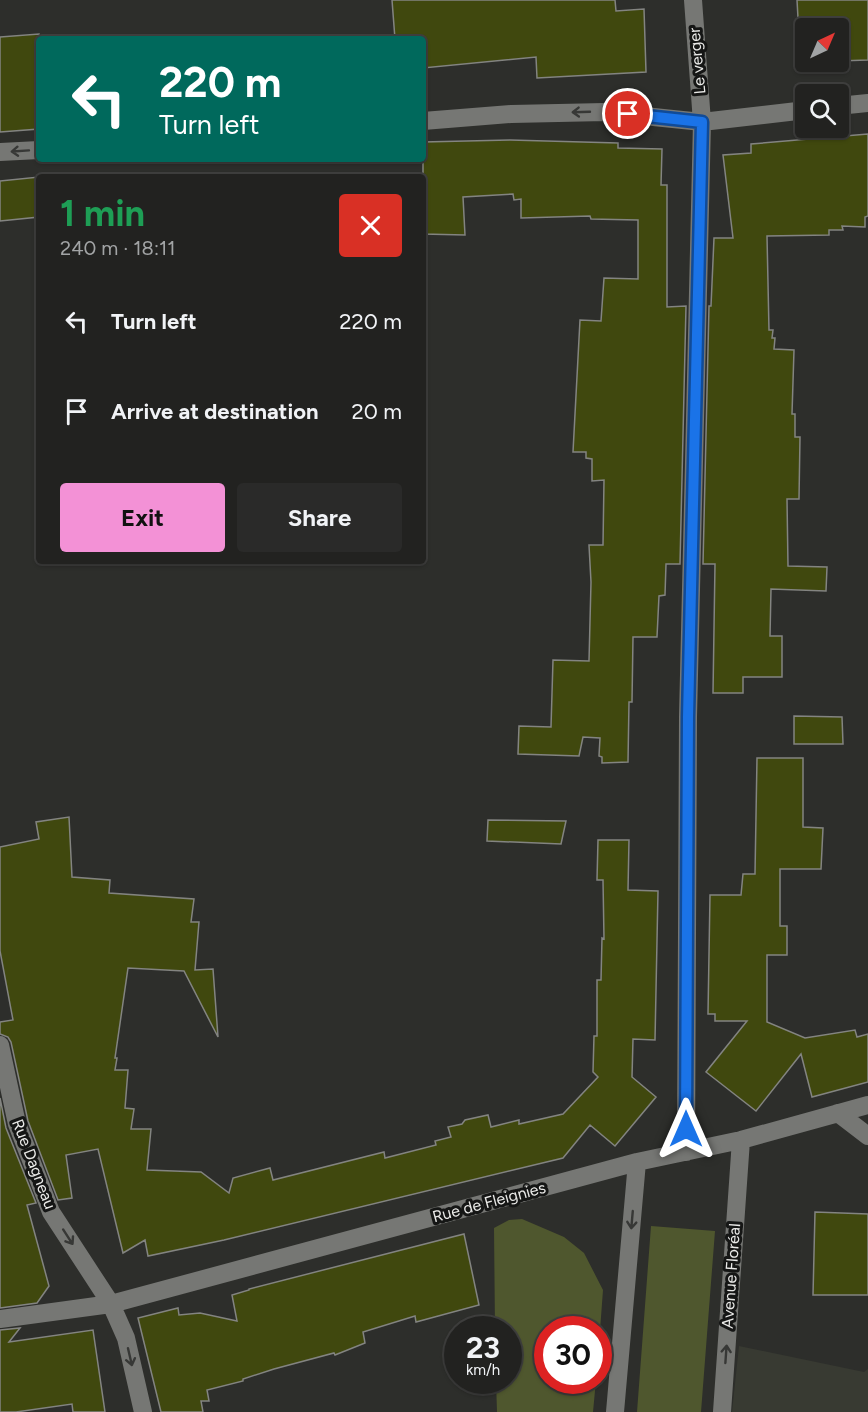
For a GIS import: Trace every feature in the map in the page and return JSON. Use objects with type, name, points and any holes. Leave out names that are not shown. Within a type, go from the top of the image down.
[{"type":"street","name":"Le verger","points":[[686,1152],[688,717],[702,122],[693,0]]},
{"type":"street","points":[[849,105],[868,103]]},
{"type":"street","points":[[426,121],[511,114],[605,112],[702,122],[795,111]]},
{"type":"street","points":[[0,152],[36,150]]},
{"type":"street","name":"Rue Dagneau","points":[[0,1045],[17,1124],[51,1212],[111,1304],[126,1338],[143,1412]]},
{"type":"street","name":"Rue de Fleignies","points":[[0,1320],[111,1304],[637,1162],[741,1140],[868,1105]]},
{"type":"street","points":[[838,1113],[868,1136]]},
{"type":"street","name":"Avenue Floréal","points":[[722,1412],[741,1140]]},
{"type":"street","points":[[615,1412],[637,1162]]},
{"type":"shaded area","points":[[739,1346],[864,1372],[868,1369],[868,1412],[732,1412]]},
{"type":"green space","points":[[522,1219],[564,1237],[584,1253],[603,1290],[601,1316],[534,1316],[534,1394],[595,1394],[593,1412],[497,1412],[496,1394],[522,1394],[522,1316],[495,1316],[494,1228],[509,1220]]},
{"type":"green space","points":[[651,1226],[715,1231],[701,1412],[637,1412]]},
{"type":"building","points":[[392,0],[615,0],[616,11],[644,9],[646,72],[537,78],[536,57],[426,68],[426,36],[395,36]]},
{"type":"building","points":[[797,0],[868,0],[868,60],[849,61],[849,18],[798,18]]},
{"type":"building","points":[[39,34],[36,36],[36,129],[0,132],[0,37]]},
{"type":"building","points":[[868,134],[868,216],[865,217],[865,227],[842,226],[843,230],[829,230],[829,235],[767,236],[769,330],[773,330],[774,349],[794,350],[792,414],[795,414],[795,437],[800,437],[799,499],[787,499],[788,566],[827,567],[826,591],[771,589],[770,636],[782,636],[782,677],[743,677],[743,693],[713,693],[715,564],[703,564],[709,306],[711,306],[714,238],[733,238],[723,155],[751,153],[751,144],[849,138],[849,136]]},
{"type":"building","points":[[510,140],[618,143],[618,148],[662,149],[661,185],[667,185],[667,307],[686,306],[680,564],[666,564],[665,595],[659,596],[657,637],[633,637],[628,762],[602,763],[602,757],[599,756],[600,738],[583,737],[579,756],[518,754],[519,726],[551,727],[553,660],[589,661],[591,582],[589,545],[603,545],[604,480],[592,481],[592,459],[586,458],[586,452],[573,452],[580,320],[601,321],[604,278],[638,279],[638,220],[591,219],[590,216],[521,218],[521,199],[514,200],[513,194],[463,197],[465,235],[426,234],[426,174],[423,174],[423,162],[426,162],[426,142]]},
{"type":"building","points":[[36,177],[36,217],[0,221],[0,181]]},
{"type":"building","points":[[794,716],[842,717],[843,744],[794,744]]},
{"type":"building","points":[[757,758],[803,758],[803,827],[823,828],[821,869],[780,869],[780,926],[787,926],[787,955],[767,955],[767,1022],[805,1038],[855,1030],[857,1037],[868,1034],[868,1082],[812,1097],[801,1054],[756,1111],[706,1072],[747,1021],[715,1021],[715,1014],[708,1014],[710,895],[741,895],[743,874],[755,874]]},
{"type":"building","points":[[69,817],[72,877],[110,880],[109,893],[194,899],[191,922],[199,922],[195,970],[213,969],[218,1037],[184,971],[128,968],[115,1070],[128,1070],[125,1108],[134,1109],[131,1129],[151,1129],[147,1170],[201,1172],[229,1193],[233,1178],[270,1168],[273,1180],[384,1152],[385,1158],[436,1145],[435,1141],[451,1137],[448,1127],[462,1124],[465,1120],[488,1115],[491,1127],[519,1120],[519,1124],[563,1114],[598,1077],[593,1072],[594,1036],[597,1036],[597,980],[601,980],[602,938],[604,939],[603,880],[597,880],[598,840],[629,840],[628,890],[658,891],[655,1040],[633,1039],[632,1077],[656,1097],[615,1146],[590,1125],[563,1158],[224,1240],[148,1256],[145,1240],[123,1253],[98,1149],[66,1155],[72,1198],[58,1200],[28,1121],[11,1042],[8,1037],[0,1034],[0,1022],[13,1020],[0,951],[0,847],[39,839],[36,822]]},
{"type":"building","points":[[488,820],[566,821],[561,844],[487,841]]},
{"type":"building","points":[[0,1098],[6,1128],[36,1203],[27,1205],[49,1286],[37,1303],[0,1308]]},
{"type":"building","points":[[815,1212],[868,1214],[868,1295],[813,1295]]},
{"type":"building","points":[[464,1234],[479,1305],[416,1322],[415,1316],[363,1332],[365,1343],[335,1355],[334,1353],[274,1369],[243,1379],[243,1381],[207,1390],[209,1401],[201,1401],[203,1412],[161,1412],[138,1318],[178,1308],[179,1315],[200,1313],[237,1321],[232,1295]]},
{"type":"building","points":[[20,1328],[9,1342],[93,1330],[105,1412],[73,1412],[72,1404],[0,1412],[0,1330]]},
{"type":"route","points":[[628,114],[702,122],[688,717],[686,1129]]}]
